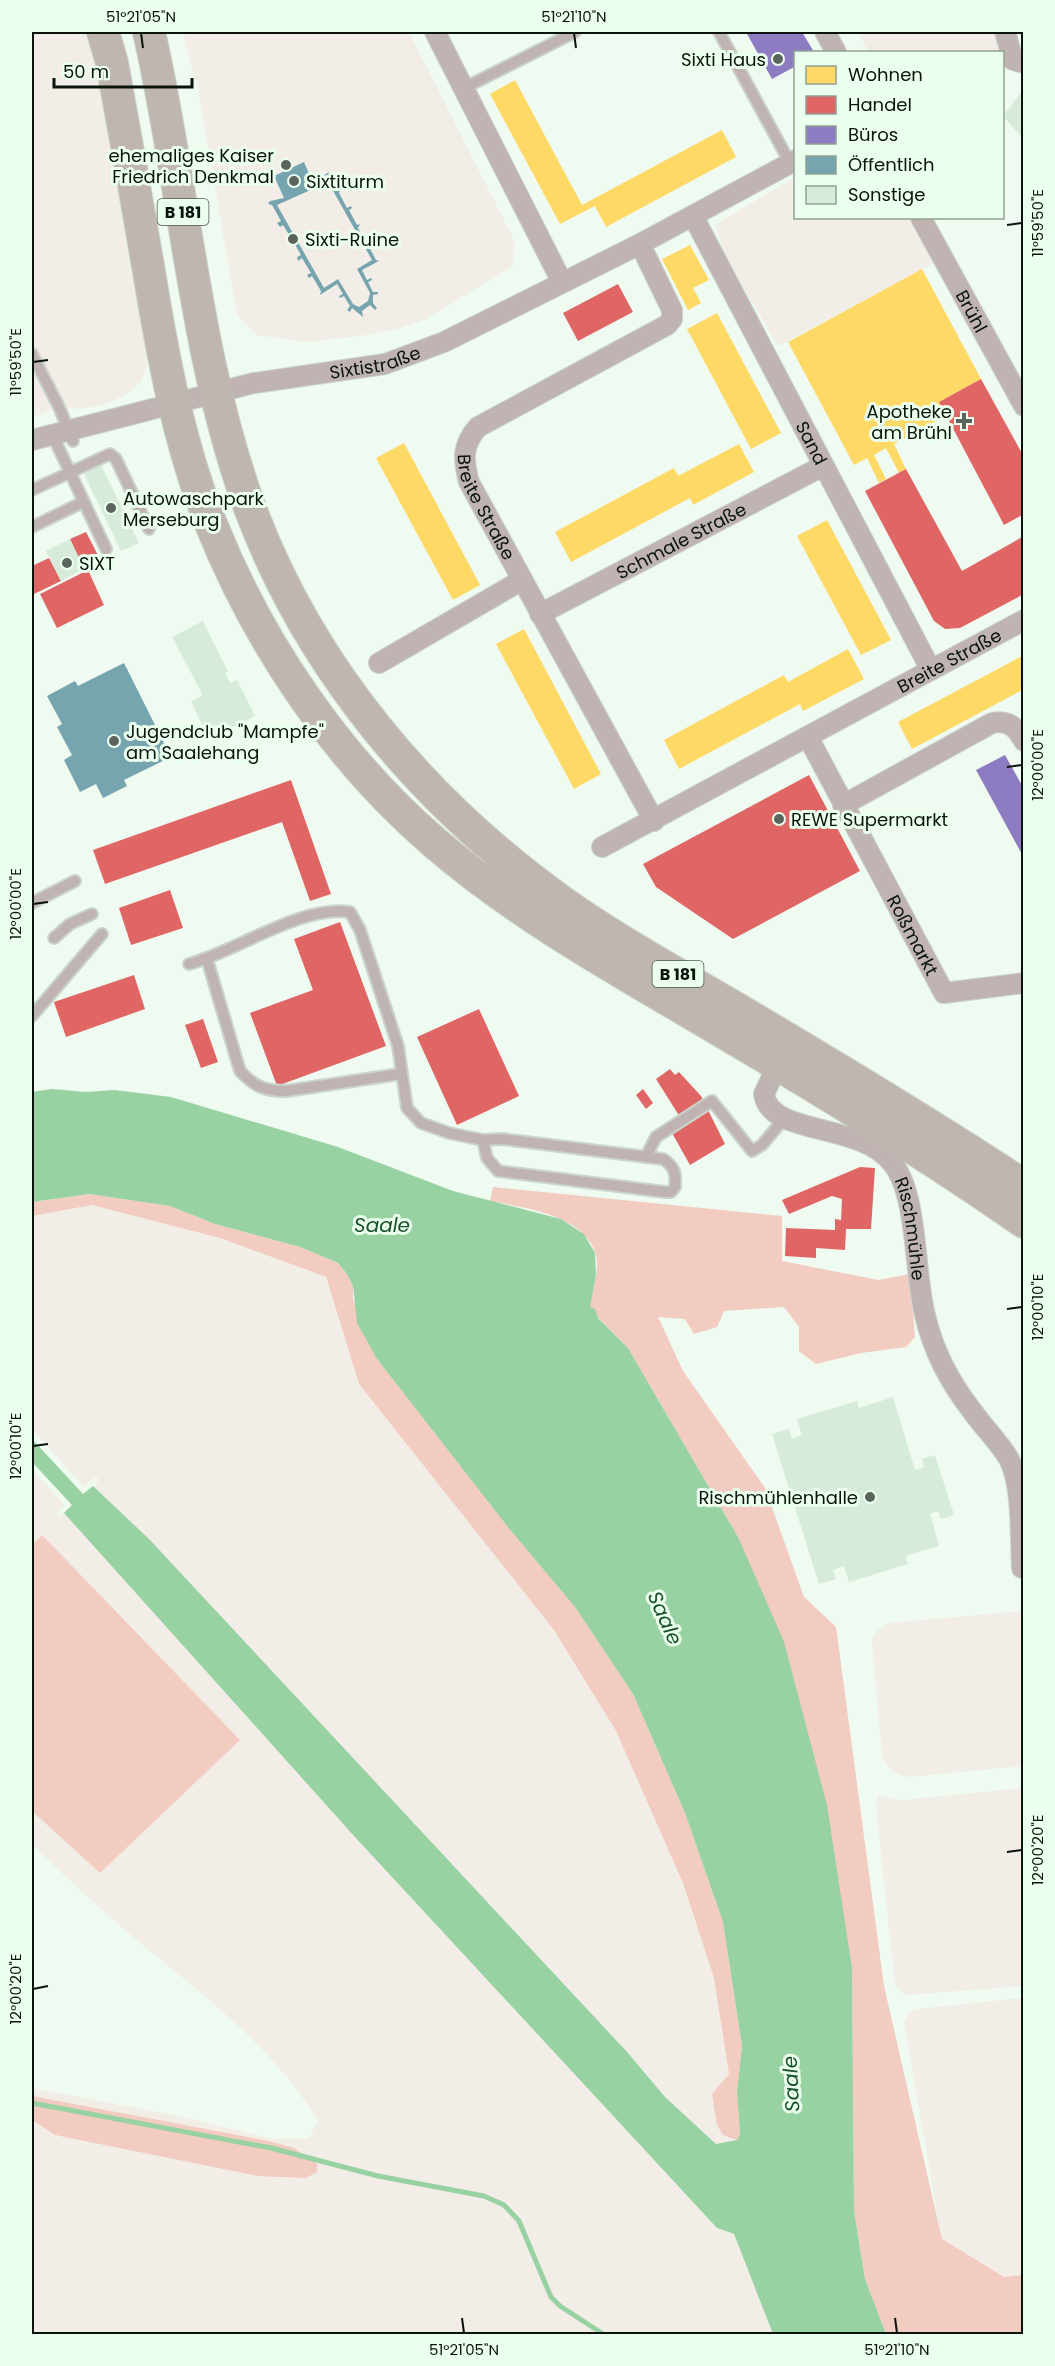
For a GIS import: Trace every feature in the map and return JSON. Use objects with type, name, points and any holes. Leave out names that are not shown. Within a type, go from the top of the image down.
[{"type":"main road","name":"B 181","points":[[103,32],[112,63],[174,403],[211,523],[250,606],[288,671],[337,741],[388,798],[434,842],[530,917],[910,1144],[1023,1222]]},
{"type":"main road","name":"B 181","points":[[149,32],[216,392],[250,508],[290,598],[319,648],[368,718],[420,780],[473,831],[565,904],[884,1097],[1023,1186]]},
{"type":"street","points":[[435,32],[562,282]]},
{"type":"street","points":[[825,32],[835,51]]},
{"type":"street","points":[[1005,32],[1013,66]]},
{"type":"street","name":"Sixtistraße","points":[[32,440],[65,435],[174,403],[254,383],[385,364],[444,342],[640,244],[793,162]]},
{"type":"street","name":"Sand","points":[[693,216],[931,670]]},
{"type":"street","name":"Brühl","points":[[922,219],[1023,406]]},
{"type":"street","name":"Breite Straße","points":[[640,244],[672,310],[672,318],[667,325],[478,427],[464,450],[464,464],[469,482],[654,821]]},
{"type":"street","name":"Schmale Straße","points":[[540,614],[823,466]]},
{"type":"street","points":[[379,663],[522,580]]},
{"type":"street","name":"Breite Straße","points":[[602,848],[1023,620]]},
{"type":"street","points":[[843,805],[992,723],[1008,723],[1015,726],[1023,741]]},
{"type":"street","name":"Roßmarkt","points":[[808,737],[944,993],[1023,984]]},
{"type":"street","points":[[778,1064],[764,1094],[769,1110],[783,1120]]},
{"type":"street","name":"Rischmühle","points":[[783,1120],[860,1139],[892,1162],[899,1173],[908,1201],[920,1291],[938,1357],[971,1410],[1016,1459],[1022,1568]]},
{"type":"lane","points":[[464,88],[575,32]]},
{"type":"lane","points":[[719,32],[793,162]]},
{"type":"lane","points":[[32,354],[65,435],[69,472],[106,549]]},
{"type":"lane","points":[[32,490],[108,454],[113,455],[149,529]]},
{"type":"lane","points":[[32,527],[83,502]]},
{"type":"lane","points":[[32,903],[75,881]]},
{"type":"lane","points":[[189,964],[207,959],[269,930],[334,910],[350,912],[360,930],[398,1046],[400,1074],[407,1108],[421,1122],[449,1133],[483,1140],[502,1139],[663,1159],[672,1165],[676,1174],[675,1187],[671,1192],[498,1171],[487,1158],[483,1140]]},
{"type":"lane","points":[[54,938],[70,924],[92,914]]},
{"type":"lane","points":[[32,1016],[102,934]]},
{"type":"lane","points":[[207,959],[240,1071],[252,1084],[268,1091],[286,1091],[400,1074]]},
{"type":"lane","points":[[646,1158],[656,1137],[712,1101],[752,1151],[762,1145],[783,1120]]},
{"type":"shaded area","points":[[32,32],[87,32],[106,123],[147,352],[144,375],[131,391],[109,402],[85,408],[64,407],[32,347]]},
{"type":"shaded area","points":[[182,32],[409,32],[514,240],[513,266],[426,319],[397,329],[308,342],[256,335],[237,315],[198,88]]},
{"type":"shaded area","points":[[857,32],[996,32],[1002,51],[868,51]]},
{"type":"shaded area","points":[[794,178],[794,219],[912,219],[936,262],[778,346],[724,254],[716,224]]},
{"type":"shaded area","points":[[32,362],[53,405],[49,411],[32,417]]},
{"type":"shaded area","points":[[493,1187],[782,1216],[782,1261],[878,1280],[910,1274],[915,1337],[906,1347],[861,1353],[816,1364],[799,1351],[799,1327],[784,1307],[724,1311],[717,1327],[694,1334],[685,1319],[658,1317],[683,1371],[765,1488],[804,1597],[836,1627],[884,1986],[942,2239],[1004,2277],[1023,2275],[1023,2334],[886,2334],[865,2279],[854,2211],[852,1968],[738,1537],[628,1348],[589,1308],[597,1259],[588,1239],[578,1229],[550,1215],[490,1201]]},
{"type":"shaded area","points":[[89,1194],[170,1206],[215,1224],[300,1247],[338,1263],[347,1274],[353,1286],[353,1299],[377,1359],[507,1526],[575,1607],[633,1694],[685,1813],[723,1922],[742,2046],[737,2091],[740,2134],[737,2140],[723,2135],[717,2125],[712,2094],[729,2074],[714,1978],[683,1883],[616,1731],[554,1630],[359,1384],[326,1277],[220,1238],[92,1205],[32,1216],[32,1202]]},
{"type":"shaded area","points":[[92,1205],[220,1238],[325,1277],[359,1384],[554,1630],[616,1731],[683,1883],[714,1978],[729,2074],[712,2094],[723,2135],[737,2140],[716,2144],[665,2097],[628,2053],[149,1540],[94,1487],[99,1480],[96,1476],[84,1487],[32,1429],[32,1216]]},
{"type":"shaded area","points":[[32,1470],[65,1505],[57,1513],[60,1517],[64,1513],[354,1836],[717,2228],[734,2234],[773,2334],[32,2334],[32,2120],[55,2135],[114,2146],[317,2172],[317,2164],[294,2148],[269,2141],[32,2096],[32,2088],[179,2116],[274,2139],[309,2138],[318,2121],[298,2091],[251,2038],[105,1913],[32,1844],[32,1811],[100,1873],[42,1535],[32,1545]]},
{"type":"shaded area","points":[[42,1535],[240,1740],[100,1873],[32,1811],[32,1545]]},
{"type":"shaded area","points":[[1023,1611],[1023,1766],[907,1777],[891,1770],[882,1756],[872,1640],[877,1632],[890,1623]]},
{"type":"shaded area","points":[[1023,1788],[1023,1986],[905,1995],[895,1985],[876,1806],[878,1795],[902,1800]]},
{"type":"shaded area","points":[[1023,1998],[1023,2275],[1004,2277],[942,2240],[904,2022],[910,2011],[916,2009]]},
{"type":"shaded area","points":[[32,2096],[269,2141],[294,2148],[317,2164],[317,2172],[306,2178],[258,2176],[55,2135],[32,2120]]},
{"type":"water","name":"Saale","points":[[52,1089],[85,1092],[115,1090],[171,1097],[338,1147],[453,1191],[561,1219],[584,1234],[595,1253],[596,1275],[590,1307],[595,1309],[598,1318],[628,1348],[738,1537],[784,1642],[827,1805],[852,1968],[854,2211],[865,2279],[886,2334],[773,2334],[734,2234],[717,2228],[354,1836],[64,1513],[72,1505],[32,1462],[32,1439],[83,1494],[93,1486],[149,1539],[628,2053],[665,2097],[716,2144],[737,2140],[740,2134],[737,2091],[742,2046],[723,1922],[685,1813],[633,1694],[575,1607],[507,1526],[377,1359],[357,1323],[353,1286],[338,1263],[300,1247],[215,1224],[170,1206],[89,1194],[32,1202],[32,1092]]},
{"type":"building: Wohnen","points":[[515,80],[582,205],[722,130],[736,157],[606,227],[595,206],[560,224],[490,94]]},
{"type":"building: Wohnen","points":[[690,245],[709,280],[693,288],[701,303],[688,310],[662,259]]},
{"type":"building: Wohnen","points":[[922,269],[981,379],[939,402],[946,416],[894,444],[906,469],[899,473],[886,448],[874,455],[886,479],[879,483],[867,458],[854,465],[788,342]]},
{"type":"building: Wohnen","points":[[717,313],[781,433],[751,449],[687,329]]},
{"type":"building: Wohnen","points":[[404,443],[480,585],[453,600],[376,458]]},
{"type":"building: Wohnen","points":[[739,444],[754,472],[693,505],[690,498],[571,562],[555,532],[674,468],[678,476]]},
{"type":"building: Wohnen","points":[[827,520],[891,640],[861,655],[797,536]]},
{"type":"building: Wohnen","points":[[524,629],[601,774],[574,789],[496,644]]},
{"type":"building: Wohnen","points":[[848,649],[864,679],[803,711],[800,704],[679,769],[664,740],[784,675],[788,682]]},
{"type":"building: Wohnen","points":[[1022,656],[1024,689],[912,749],[898,722]]},
{"type":"building: Handel","points":[[618,284],[633,312],[578,341],[563,313]]},
{"type":"building: Handel","points":[[981,379],[1024,457],[1024,514],[1004,525],[939,402]]},
{"type":"building: Handel","points":[[906,469],[962,571],[1024,536],[1024,594],[960,628],[945,629],[934,621],[865,491]]},
{"type":"building: Handel","points":[[86,532],[101,561],[84,569],[70,539]]},
{"type":"building: Handel","points":[[49,558],[61,581],[32,595],[32,566]]},
{"type":"building: Handel","points":[[88,570],[104,605],[57,628],[40,594]]},
{"type":"building: Handel","name":"REWE Supermarkt","points":[[809,775],[860,871],[733,939],[656,887],[643,864]]},
{"type":"building: Handel","points":[[291,780],[331,894],[310,901],[282,822],[105,884],[93,850]]},
{"type":"building: Handel","points":[[170,890],[183,928],[131,945],[119,908]]},
{"type":"building: Handel","points":[[340,922],[386,1046],[277,1086],[250,1013],[313,990],[294,939]]},
{"type":"building: Handel","points":[[134,975],[145,1009],[66,1037],[54,1002]]},
{"type":"building: Handel","points":[[479,1009],[519,1096],[457,1125],[417,1037]]},
{"type":"building: Handel","points":[[203,1019],[218,1062],[201,1068],[185,1025]]},
{"type":"building: Handel","points":[[670,1069],[675,1075],[679,1072],[701,1096],[725,1144],[690,1165],[672,1133],[685,1125],[656,1079]]},
{"type":"building: Handel","points":[[643,1089],[653,1103],[646,1109],[636,1095]]},
{"type":"building: Handel","points":[[860,1167],[875,1168],[871,1229],[846,1229],[845,1250],[816,1248],[816,1258],[785,1256],[786,1228],[835,1230],[835,1219],[841,1220],[842,1199],[832,1196],[789,1214],[782,1200]]},
{"type":"building: Büros","name":"Sixti Haus","points":[[746,32],[802,32],[813,51],[794,51],[794,67],[772,79]]},
{"type":"building: Büros","points":[[1005,755],[1024,789],[1024,858],[976,770]]},
{"type":"building: Öffentlich","name":"Sixti-Ruine","points":[[304,162],[313,183],[329,172],[338,190],[341,188],[339,193],[347,208],[351,206],[349,210],[357,225],[360,224],[358,228],[366,243],[369,241],[368,245],[376,260],[379,261],[362,270],[367,280],[371,278],[372,280],[368,282],[373,292],[378,292],[373,295],[373,303],[377,308],[375,310],[370,305],[362,311],[363,317],[352,308],[350,312],[347,310],[350,306],[344,296],[340,298],[339,296],[343,294],[337,284],[320,295],[321,291],[312,276],[309,278],[307,275],[311,273],[302,258],[298,261],[297,257],[301,255],[293,241],[289,244],[287,240],[291,238],[283,225],[280,227],[277,223],[281,221],[272,205],[268,204],[270,201],[284,198],[274,176]],"holes":[[[327,180],[372,260],[357,269],[370,293],[368,301],[359,307],[353,304],[338,279],[324,288],[277,205]]]},
{"type":"building: Öffentlich","name":"Jugendclub \"Mampfe\" am Saalehang","points":[[124,663],[171,757],[124,780],[127,786],[103,798],[96,784],[80,792],[64,760],[72,755],[57,727],[62,724],[47,696],[75,681],[78,686]]},
{"type":"building: Sonstige","points":[[1024,89],[1024,134],[1021,136],[1004,115]]},
{"type":"building: Sonstige","name":"Autowaschpark Merseburg","points":[[101,465],[139,543],[121,551],[84,474]]},
{"type":"building: Sonstige","name":"SIXT","points":[[70,539],[84,569],[61,581],[46,551]]},
{"type":"building: Sonstige","points":[[203,621],[228,672],[225,673],[230,683],[237,680],[255,716],[209,739],[191,701],[203,695],[172,637]]},
{"type":"building: Sonstige","name":"Rischmühlenhalle","points":[[893,1397],[915,1470],[924,1467],[922,1459],[935,1455],[954,1515],[941,1519],[938,1511],[930,1514],[939,1546],[905,1556],[908,1564],[849,1582],[844,1566],[833,1570],[836,1579],[819,1584],[772,1434],[789,1429],[792,1439],[802,1435],[797,1419],[857,1401],[859,1408]]},
{"type":"waterway","points":[[32,2103],[271,2148],[378,2176],[484,2196],[504,2205],[519,2221],[551,2297],[560,2306],[603,2334]]},
{"type":"place","name":"Sixti Haus","points":[[778,59]]},
{"type":"place","name":"ehemaliges Kaiser Friedrich Denkmal","points":[[286,165]]},
{"type":"place","name":"Sixtiturm","points":[[294,181]]},
{"type":"place","name":"Sixti-Ruine","points":[[293,239]]},
{"type":"place","name":"Apotheke am Brühl","points":[[964,421]]},
{"type":"place","name":"Autowaschpark Merseburg","points":[[111,508]]},
{"type":"place","name":"SIXT","points":[[67,563]]},
{"type":"place","name":"Jugendclub \"Mampfe\" am Saalehang","points":[[114,741]]},
{"type":"place","name":"REWE Supermarkt","points":[[779,819]]},
{"type":"place","name":"Rischmühlenhalle","points":[[870,1497]]}]
